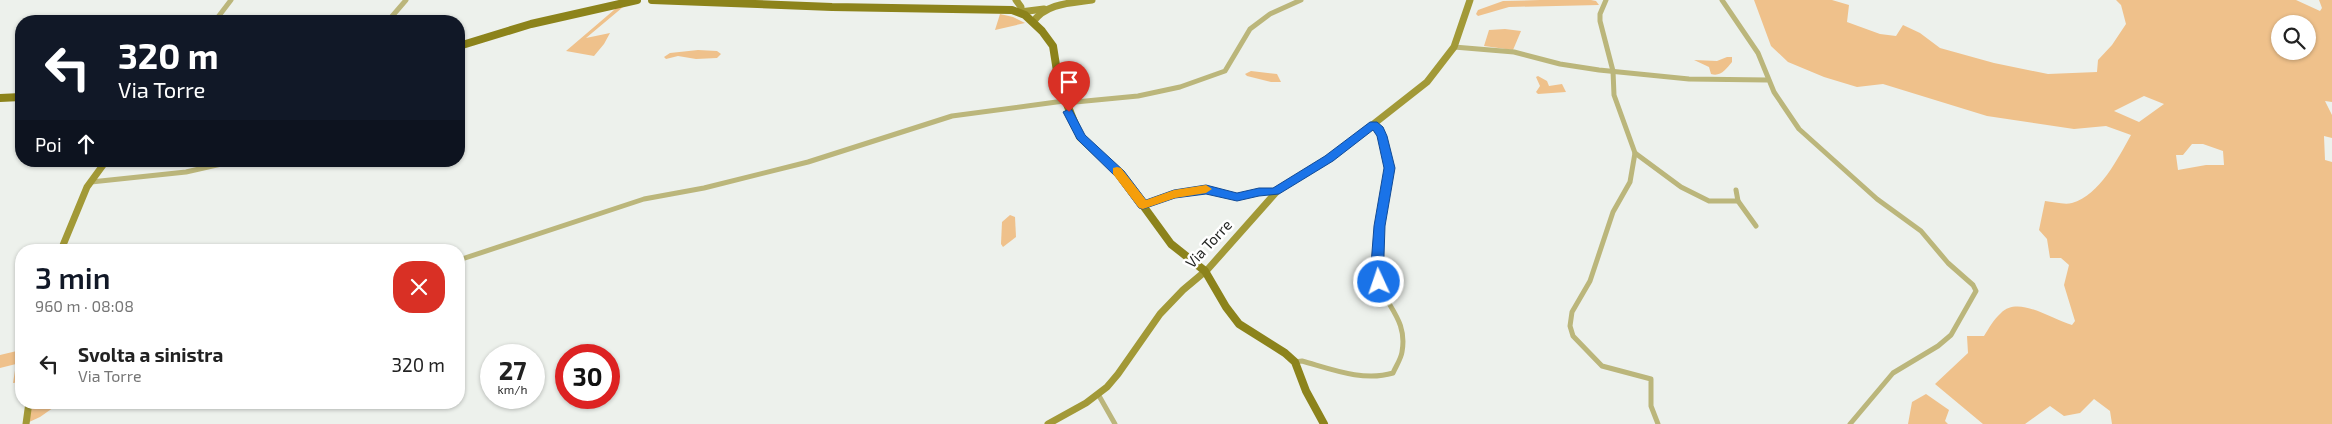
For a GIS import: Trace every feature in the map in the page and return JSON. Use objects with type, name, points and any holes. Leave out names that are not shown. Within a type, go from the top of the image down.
[{"type":"main road","points":[[465,44],[531,24],[637,0]]},
{"type":"main road","points":[[652,0],[908,10],[1020,12],[1048,9],[1092,0]]},
{"type":"main road","points":[[1016,0],[1021,7],[1020,12]]},
{"type":"main road","name":"Via Torre","points":[[1048,424],[1098,394],[1122,369],[1158,317],[1205,271],[1276,192],[1329,159],[1418,91],[1454,47],[1470,0]]},
{"type":"main road","points":[[1033,22],[1036,16],[1048,9]]},
{"type":"main road","points":[[1020,12],[1033,22],[1053,46],[1059,84],[1080,137],[1120,174],[1172,244],[1205,271],[1226,308],[1239,324],[1285,352],[1295,362],[1306,391],[1324,424]]},
{"type":"main road","points":[[0,98],[15,97]]},
{"type":"main road","points":[[64,244],[91,182],[102,167]]},
{"type":"main road","points":[[26,424],[28,409]]},
{"type":"street","points":[[219,15],[231,0]]},
{"type":"street","points":[[393,15],[406,0]]},
{"type":"street","points":[[465,258],[644,199],[704,188],[808,162],[952,116],[1065,102],[1138,96],[1180,87],[1225,71],[1250,29],[1270,14],[1301,0]]},
{"type":"street","points":[[1606,0],[1600,14],[1600,21],[1613,71],[1614,96],[1624,116],[1634,153],[1630,182],[1613,212],[1590,281],[1572,312],[1570,326],[1573,336],[1602,366],[1651,379],[1651,406],[1658,424]]},
{"type":"street","points":[[1722,0],[1758,53],[1767,80],[1786,110],[1810,139],[1877,199],[1922,231],[1948,263],[1973,285],[1976,291],[1951,335],[1938,346],[1893,372],[1850,424]]},
{"type":"street","points":[[1454,47],[1514,52],[1560,64],[1613,71],[1689,79],[1767,80]]},
{"type":"street","points":[[1295,362],[1302,361],[1363,376],[1386,375],[1393,373],[1401,356],[1402,337],[1394,308],[1381,288],[1377,274],[1379,226],[1390,168],[1380,130],[1373,124]]},
{"type":"street","points":[[1634,153],[1681,187],[1709,201],[1738,201]]},
{"type":"street","points":[[91,182],[186,172],[208,167]]},
{"type":"street","points":[[1143,205],[1174,194],[1206,190],[1237,197],[1259,192],[1276,192]]},
{"type":"street","points":[[1736,190],[1738,201],[1756,226]]},
{"type":"street","points":[[1098,394],[1115,424]]},
{"type":"shaded area","points":[[1591,0],[1596,1],[1599,5],[1509,7],[1478,16],[1476,14],[1478,10],[1503,1]]},
{"type":"shaded area","points":[[1754,0],[1832,0],[1849,5],[1847,22],[1880,34],[1896,36],[1903,25],[1920,33],[1940,48],[1994,63],[2048,74],[2097,72],[2098,60],[2112,45],[2126,24],[2121,5],[2116,0],[2296,0],[2320,11],[2322,8],[2319,0],[2332,0],[2332,102],[2325,101],[2332,115],[2332,138],[2324,136],[2325,160],[2332,162],[2332,424],[2112,424],[2110,411],[2094,399],[2080,413],[2064,416],[2050,406],[2025,424],[1983,424],[1935,384],[1968,353],[1967,336],[1984,336],[1996,318],[2008,308],[2017,307],[2036,310],[2072,325],[2075,321],[2064,285],[2069,265],[2061,258],[2050,258],[2047,239],[2039,230],[2045,201],[2069,204],[2082,199],[2100,184],[2107,175],[2131,135],[2106,126],[2074,129],[1987,116],[1883,84],[1857,87],[1824,77],[1788,62],[1771,46]],"holes":[[[2144,96],[2164,104],[2139,122],[2114,111]],[[2192,144],[2203,144],[2223,151],[2224,165],[2206,165],[2178,170],[2176,155],[2183,155]]]},
{"type":"shaded area","points":[[629,2],[586,38],[610,33],[594,56],[566,51],[621,4]]},
{"type":"shaded area","points":[[1000,14],[1013,17],[1025,23],[995,30]]},
{"type":"shaded area","points":[[1489,30],[1521,31],[1513,50],[1484,46]]},
{"type":"shaded area","points":[[698,50],[717,51],[721,54],[717,58],[696,59],[678,56],[666,59],[664,57],[670,53]]},
{"type":"shaded area","points":[[1732,57],[1732,62],[1723,72],[1715,75],[1711,74],[1709,67],[1694,60],[1717,61]]},
{"type":"shaded area","points":[[1251,71],[1277,74],[1281,82],[1271,82],[1245,74]]},
{"type":"shaded area","points":[[1538,76],[1547,81],[1549,86],[1562,84],[1566,92],[1538,94],[1536,92],[1540,86],[1536,77]]},
{"type":"shaded area","points":[[1010,215],[1015,217],[1016,237],[1003,247],[1001,244],[1002,222]]},
{"type":"shaded area","points":[[15,351],[15,364],[0,368],[0,355]]},
{"type":"shaded area","points":[[1926,394],[1949,410],[1945,421],[1948,424],[1908,424],[1912,402]]},
{"type":"shaded area","points":[[28,409],[51,409],[40,417],[27,423]]},
{"type":"slow traffic","points":[[1117,171],[1143,205],[1174,194],[1184,194],[1206,189]]},
{"type":"route","points":[[1069,112],[1080,137],[1120,174],[1143,205],[1174,194],[1210,189],[1229,197],[1245,196],[1267,191],[1276,192],[1329,159],[1373,124],[1380,130],[1390,168],[1379,226],[1377,274],[1379,282]]}]
